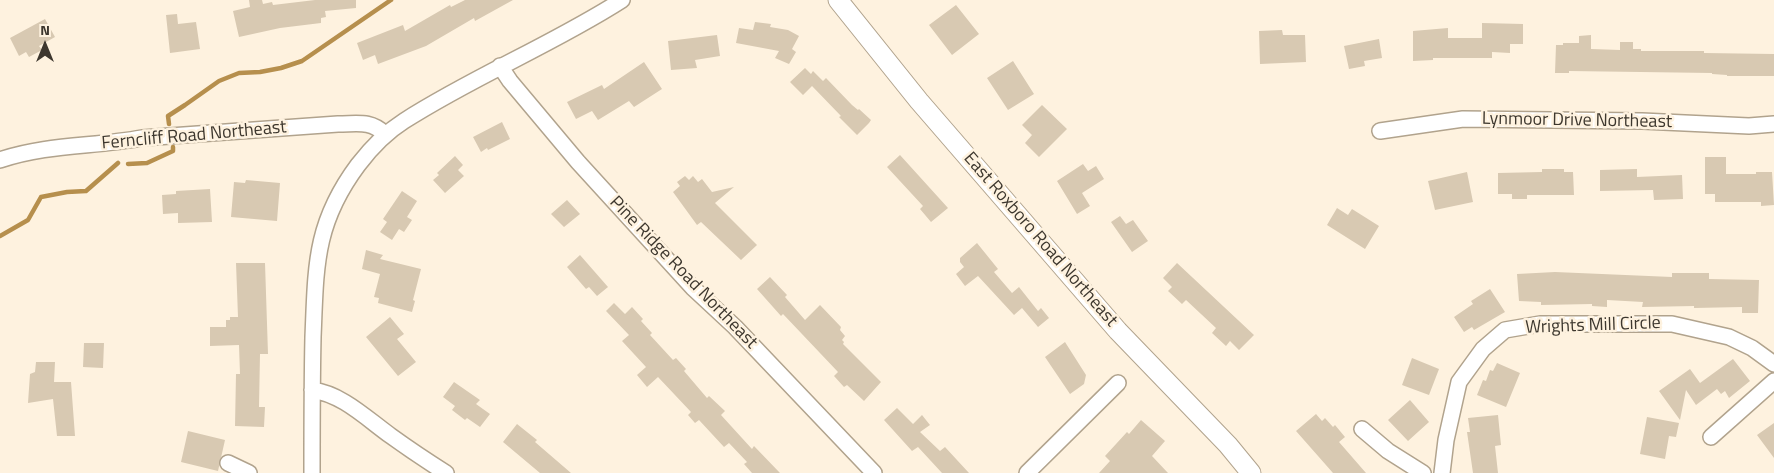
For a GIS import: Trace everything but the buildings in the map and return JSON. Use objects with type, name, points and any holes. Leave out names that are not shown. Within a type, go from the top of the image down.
[{"type":"main road","name":"East Roxboro Road Northeast","points":[[841,3],[920,101],[1118,331],[1228,445],[1251,473]]},
{"type":"street","points":[[312,473],[315,272],[322,233],[332,205],[345,182],[367,152],[385,134],[403,122],[443,97],[597,16],[622,0]]},
{"type":"street","name":"Pine Ridge Road Northeast","points":[[500,66],[510,81],[578,162],[686,281],[735,327],[874,473]]},
{"type":"street","name":"Lynmoor Drive Northeast","points":[[1380,131],[1463,119],[1642,121],[1749,126],[1774,124]]},
{"type":"street","name":"Ferncliff Road Northeast","points":[[0,160],[24,152],[142,138],[338,124],[370,124],[385,134]]},
{"type":"street","name":"Wrights Mill Circle","points":[[1442,473],[1446,440],[1459,382],[1482,349],[1505,330],[1540,324],[1672,324],[1729,337],[1752,348],[1774,364]]},
{"type":"street","points":[[1711,437],[1774,381]]},
{"type":"street","points":[[1027,473],[1118,383]]},
{"type":"street","points":[[312,390],[325,391],[337,397],[393,438],[446,473]]},
{"type":"street","points":[[1362,429],[1388,452],[1423,473]]},
{"type":"street","points":[[228,463],[249,473]]},
{"type":"waterway","points":[[169,124],[168,116],[219,81],[239,73],[260,72],[302,61],[391,0]]},
{"type":"waterway","points":[[128,164],[147,163],[173,151],[173,147]]},
{"type":"waterway","points":[[0,236],[28,220],[41,197],[67,192],[86,191],[118,163]]}]
